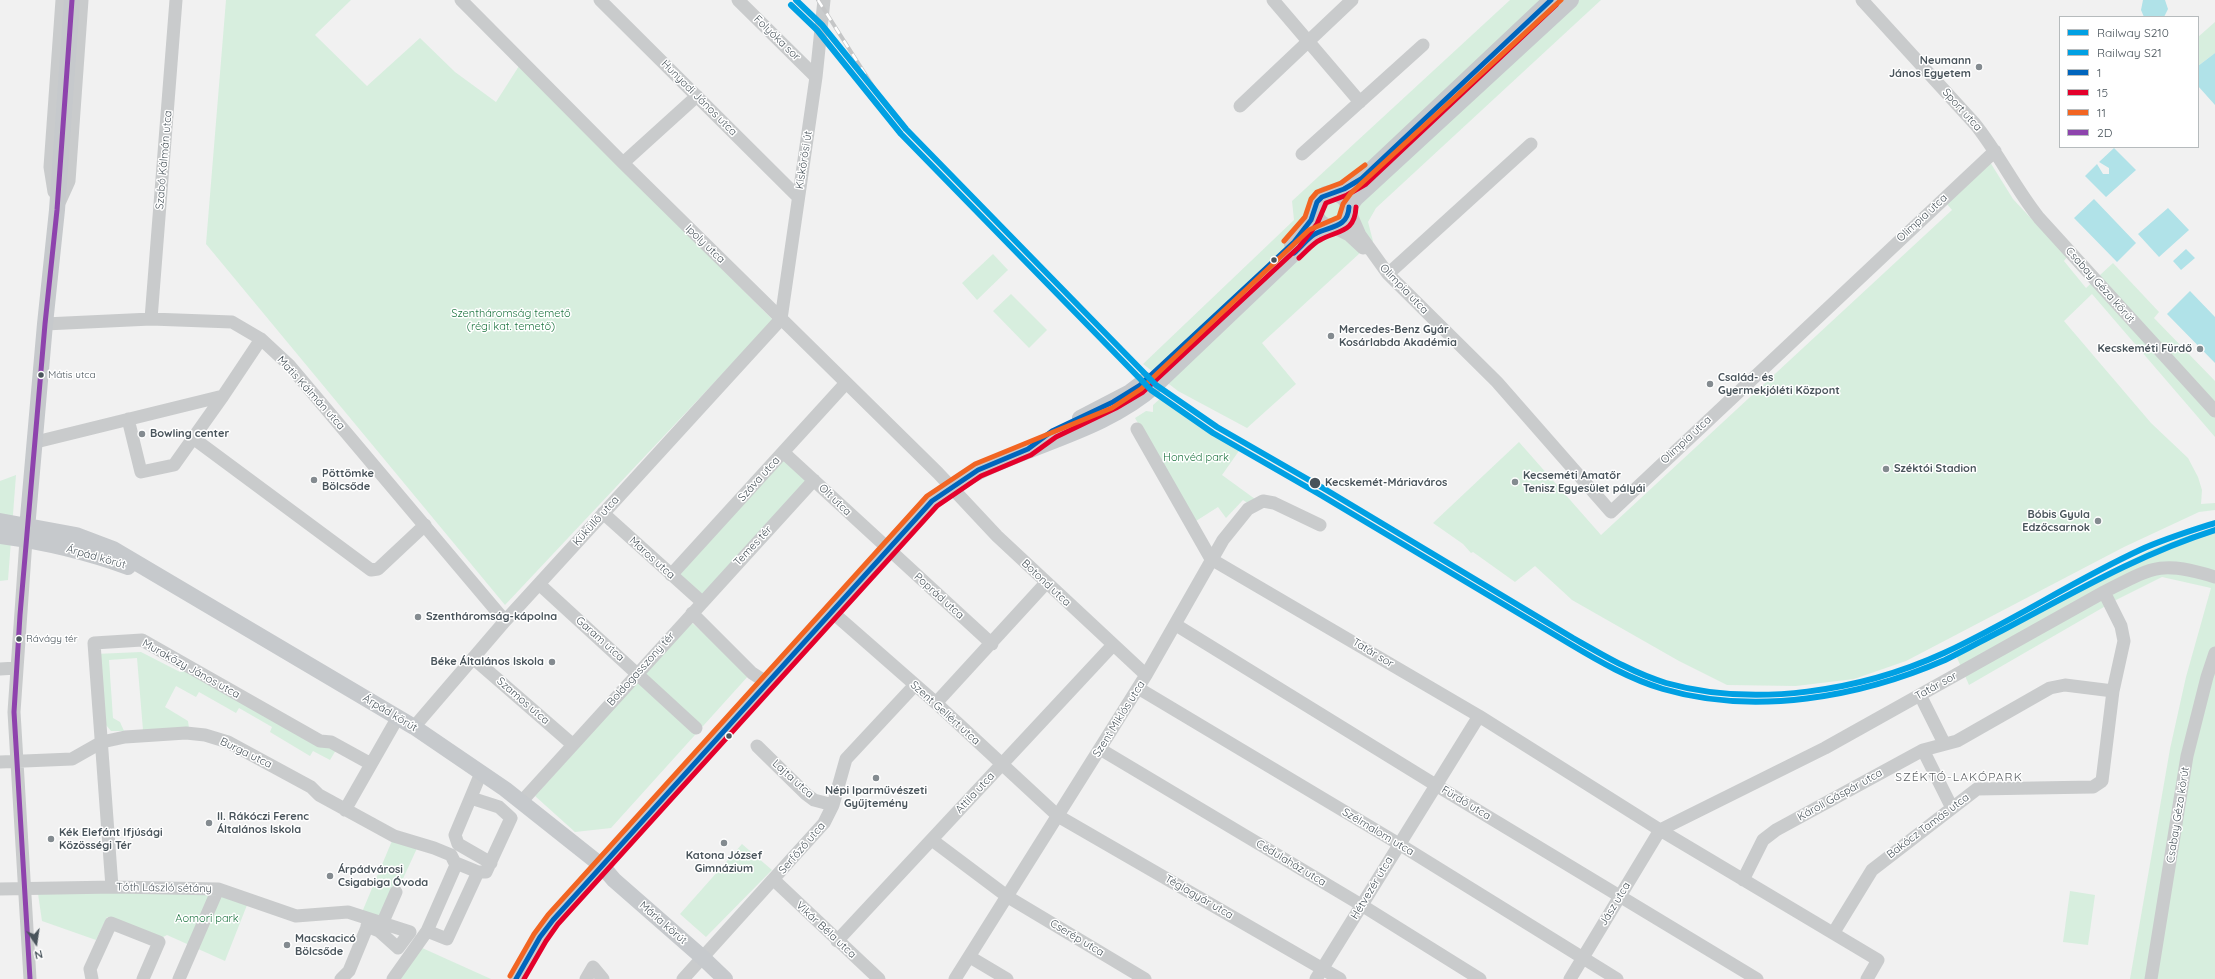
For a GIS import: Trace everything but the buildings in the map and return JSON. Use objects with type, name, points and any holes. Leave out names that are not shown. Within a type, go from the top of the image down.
[{"type":"main road","points":[[0,536],[27,532],[36,442],[44,324],[57,210],[72,0]]},
{"type":"main road","points":[[1124,402],[1181,345],[1294,242],[1306,227],[1315,211],[1319,199],[1324,195],[1334,194],[1361,179],[1551,0]]},
{"type":"main road","points":[[602,866],[766,682],[932,500],[978,470],[1028,449],[1057,439],[1156,385],[1244,299],[1314,235],[1344,223],[1349,209],[1356,198],[1571,0]]},
{"type":"main road","points":[[1334,194],[1343,197],[1349,209]]},
{"type":"main road","points":[[1315,211],[1320,222],[1332,227]]},
{"type":"main road","name":"Árpád körút","points":[[0,521],[27,532],[164,580],[414,727],[522,801],[602,866]]},
{"type":"main road","name":"Mária körút","points":[[602,866],[614,880],[725,979]]},
{"type":"street","points":[[57,210],[50,167],[62,0]]},
{"type":"street","points":[[57,210],[69,180],[82,0]]},
{"type":"street","name":"Szabó Kálmán utca","points":[[151,319],[176,0]]},
{"type":"street","name":"Ipoly utca","points":[[461,0],[623,163],[951,487]]},
{"type":"street","name":"Hunyadi János utca","points":[[600,0],[798,197]]},
{"type":"street","name":"Folyóka sor","points":[[738,0],[816,77]]},
{"type":"street","name":"Kiskőrösi út","points":[[781,319],[816,77],[824,0]]},
{"type":"street","points":[[1273,0],[1360,102]]},
{"type":"street","points":[[1240,106],[1352,0]]},
{"type":"street","name":"Sport utca","points":[[1862,0],[1974,123],[1995,151]]},
{"type":"street","points":[[1302,154],[1423,45]]},
{"type":"street","points":[[623,163],[697,96]]},
{"type":"street","points":[[1388,274],[1531,144]]},
{"type":"street","name":"Olimpia utca","points":[[1349,209],[1360,235],[1388,274],[1497,382],[1611,512],[1995,151]]},
{"type":"street","name":"Csabay Géza körút","points":[[1995,151],[2024,199],[2039,218],[2215,411]]},
{"type":"street","name":"Olimpia utca","points":[[1332,227],[1349,235],[1378,261]]},
{"type":"street","name":"Matis Kálmán utca","points":[[44,324],[151,319],[232,322],[261,339],[289,365],[505,621]]},
{"type":"street","name":"Küküllő utca","points":[[414,727],[505,621],[781,319]]},
{"type":"street","points":[[128,419],[141,472],[174,465],[261,339]]},
{"type":"street","name":"Száva utca","points":[[671,575],[846,383]]},
{"type":"street","points":[[36,442],[223,396]]},
{"type":"street","points":[[1137,428],[1211,559]]},
{"type":"street","points":[[193,438],[370,570],[378,569],[425,525]]},
{"type":"street","name":"Olt utca","points":[[783,452],[887,548]]},
{"type":"street","name":"Temes tér","points":[[692,613],[814,480]]},
{"type":"street","name":"Botond utca","points":[[951,487],[997,536],[1146,675]]},
{"type":"street","name":"Szent Miklós utca","points":[[955,979],[1008,897],[1146,675],[1222,540],[1248,509],[1258,503],[1267,501],[1320,525]]},
{"type":"street","name":"Maros utca","points":[[603,513],[702,602]]},
{"type":"street","points":[[27,532],[14,712],[30,979]]},
{"type":"street","name":"Poprád utca","points":[[887,548],[992,644]]},
{"type":"street","name":"Tatár sor","points":[[1211,559],[1478,716],[1660,830],[1742,880],[1834,932],[1878,960],[1867,979]]},
{"type":"street","name":"Tatár sor","points":[[1660,830],[1825,748],[2104,592],[2152,569],[2162,567],[2180,567],[2215,577]]},
{"type":"street","points":[[936,703],[992,644],[1046,583]]},
{"type":"street","name":"Garam utca","points":[[539,584],[638,673],[696,728]]},
{"type":"street","name":"Bakócz Tamás utca","points":[[1834,932],[1872,870],[1977,789],[2093,787],[2102,781],[2113,691],[2124,641],[2121,626],[2104,592]]},
{"type":"street","name":"Szent Gellért utca","points":[[831,611],[936,703],[1058,816]]},
{"type":"street","points":[[692,613],[752,673],[766,682]]},
{"type":"street","name":"Boldogasszony tér","points":[[522,801],[692,613]]},
{"type":"street","name":"Fürdő utca","points":[[1176,624],[1434,784],[1757,979]]},
{"type":"street","name":"Muraközy János utca","points":[[112,887],[94,643],[142,640],[320,741],[331,742],[370,764]]},
{"type":"street","name":"Attila utca","points":[[837,941],[1113,645]]},
{"type":"street","name":"Csabay Géza körút","points":[[2151,979],[2187,756],[2207,676],[2215,653]]},
{"type":"street","name":"Szamos utca","points":[[473,658],[572,744]]},
{"type":"street","points":[[0,669],[16,668]]},
{"type":"street","name":"Serfőző utca","points":[[683,979],[824,823],[833,805],[846,759],[915,685]]},
{"type":"street","name":"Károli Gáspár utca","points":[[1742,880],[1763,840],[1776,830],[1923,750],[1944,743],[1957,741],[2057,686],[2113,691]]},
{"type":"street","name":"Szélmalom utca","points":[[1138,688],[1399,844],[1617,979]]},
{"type":"street","points":[[1920,695],[1944,743]]},
{"type":"street","name":"Hétvezér utca","points":[[1320,974],[1363,906],[1434,784],[1478,716]]},
{"type":"street","points":[[345,810],[398,717]]},
{"type":"street","name":"Burga utca","points":[[0,762],[72,759],[102,742],[124,737],[186,733],[205,735],[228,742],[251,753],[311,787],[319,795],[394,836],[448,853],[455,867],[478,872]]},
{"type":"street","name":"Lajta utca","points":[[757,746],[806,794],[814,800],[833,805]]},
{"type":"street","name":"Cédulaház utca","points":[[1100,749],[1363,906],[1480,979]]},
{"type":"street","points":[[1923,750],[1952,808]]},
{"type":"street","points":[[481,773],[455,835],[458,844],[491,863]]},
{"type":"street","points":[[427,931],[447,939],[478,872],[486,872],[511,818],[499,808],[471,798]]},
{"type":"street","name":"Téglagyár utca","points":[[1058,816],[1320,974],[1340,979]]},
{"type":"street","name":"Jász utca","points":[[1570,979],[1660,830]]},
{"type":"street","name":"Cserép utca","points":[[932,840],[1008,897],[1145,979]]},
{"type":"street","points":[[516,979],[540,937],[602,866]]},
{"type":"street","points":[[393,979],[427,931],[455,867]]},
{"type":"street","name":"Vikár Béla utca","points":[[774,880],[879,979]]},
{"type":"street","name":"Tóth László sétány","points":[[0,889],[112,887],[218,889],[296,916],[348,912],[373,924]]},
{"type":"street","points":[[179,979],[190,950],[218,889]]},
{"type":"street","points":[[340,979],[349,971],[373,924],[396,892]]},
{"type":"street","points":[[92,979],[90,969],[110,923],[159,942],[143,979]]},
{"type":"street","points":[[970,957],[1007,979]]},
{"type":"street","points":[[586,979],[593,967],[603,979]]},
{"type":"green space","name":"Szentháromság temető (régi kat. temető)","points":[[226,0],[351,0],[315,35],[367,86],[420,38],[455,72],[496,102],[519,66],[773,320],[505,605],[206,244]]},
{"type":"green space","points":[[1510,0],[1601,0],[1376,208],[1368,222],[1373,241],[1262,343],[1296,384],[1247,428],[1178,391],[1143,364],[1294,220],[1292,201]]},
{"type":"green space","points":[[2215,22],[2215,53],[2199,65],[2199,36]]},
{"type":"green space","name":"Széktói Stadion","points":[[1985,154],[2013,199],[2067,257],[2064,261],[2086,288],[2113,263],[2159,312],[2154,318],[2215,381],[2215,437],[2092,294],[2064,321],[2151,423],[2188,458],[2198,477],[2202,490],[2201,504],[2215,503],[2215,510],[2199,512],[2124,547],[1906,661],[1854,679],[1796,686],[1727,685],[1679,661],[1572,600],[1535,566],[1515,582],[1473,552],[1471,553],[1463,544],[1433,523],[1519,442],[1601,535],[1952,210],[1941,197]]},
{"type":"green space","points":[[993,254],[1008,270],[977,300],[962,283]]},
{"type":"green space","points":[[1011,294],[1047,330],[1029,348],[993,311]]},
{"type":"green space","name":"Honvéd park","points":[[1161,398],[1241,448],[1222,475],[1255,499],[1249,504],[1243,500],[1226,518],[1218,507],[1196,521],[1135,418],[1146,411],[1153,412],[1153,405]]},
{"type":"green space","points":[[783,458],[807,481],[701,598],[676,576]]},
{"type":"green space","points":[[16,475],[8,580],[0,581],[0,481]]},
{"type":"green space","points":[[2215,529],[2215,979],[2130,979],[2170,749],[2186,677],[2211,588],[2162,577],[2116,600],[1969,685],[1954,651],[2148,551],[2186,536]]},
{"type":"green space","points":[[691,622],[750,674],[611,828],[575,832],[535,796]]},
{"type":"green space","points":[[141,652],[180,672],[186,670],[336,750],[330,760],[313,751],[310,756],[270,732],[272,727],[239,708],[236,713],[199,692],[196,697],[176,686],[165,707],[188,721],[189,728],[143,730],[137,658],[109,660],[113,718],[120,722],[124,731],[111,731],[106,725],[95,654]]},
{"type":"green space","points":[[394,836],[419,844],[382,924],[360,917]]},
{"type":"green space","points":[[742,844],[772,870],[706,937],[680,914]]},
{"type":"green space","name":"Aomori park","points":[[37,887],[196,889],[249,900],[225,961],[167,935],[161,938],[107,917],[96,940],[42,921]]},
{"type":"green space","points":[[2070,891],[2095,895],[2088,945],[2063,942]]},
{"type":"green space","points":[[420,947],[491,979],[397,979]]},
{"type":"water","points":[[2143,0],[2165,0],[2168,9],[2164,16],[2144,16],[2141,10]]},
{"type":"water","points":[[2215,53],[2215,105],[2199,87],[2199,65]]},
{"type":"water","points":[[2114,148],[2136,170],[2106,197],[2085,176],[2097,164],[2103,174],[2109,174],[2109,168],[2099,162]]},
{"type":"water","points":[[2094,199],[2136,243],[2117,262],[2074,218]]},
{"type":"water","points":[[2168,208],[2189,230],[2159,257],[2138,234]]},
{"type":"water","points":[[2186,249],[2195,258],[2181,270],[2173,261]]},
{"type":"water","points":[[2190,291],[2215,317],[2215,363],[2167,314]]},
{"type":"railway","points":[[818,0],[874,88]]},
{"type":"rail line","name":"S210","points":[[796,0],[822,25],[906,129],[1156,385],[1217,427],[1323,488],[1573,638],[1618,663],[1654,679],[1700,690],[1735,694],[1771,695],[1807,692],[1843,686],[1878,677],[1912,666],[1969,641],[2140,550],[2215,523]]},
{"type":"rail line","name":"S21","points":[[791,5],[817,30],[901,134],[1151,390],[1213,433],[1319,494],[1581,651],[1615,670],[1651,685],[1698,697],[1734,701],[1770,701],[1843,693],[1878,684],[1945,660],[2079,589],[2132,563],[2215,530]]},
{"type":"transit line","name":"2D","points":[[30,979],[14,712],[20,615],[45,324],[57,210],[72,0]]},
{"type":"transit line","name":"1","points":[[516,979],[540,937],[553,920],[932,501],[978,470],[1028,449],[1052,431],[1113,402],[1139,386],[1294,242],[1311,220],[1317,202],[1322,197],[1344,189],[1361,179],[1551,0]]},
{"type":"transit line","name":"11","points":[[510,976],[534,934],[548,915],[927,496],[975,464],[1112,408],[1141,389],[1309,230],[1339,217],[1343,204],[1351,193],[1561,0]]},
{"type":"transit line","name":"15","points":[[524,979],[546,941],[558,924],[937,506],[981,476],[1031,455],[1056,437],[1116,408],[1143,392],[1299,247],[1317,224],[1326,203],[1347,195],[1366,184],[1556,5]]},
{"type":"transit line","name":"11","points":[[1284,241],[1305,217],[1311,199],[1317,192],[1341,183],[1365,165]]},
{"type":"transit line","name":"1","points":[[1294,253],[1315,234],[1342,223],[1348,214],[1349,207]]},
{"type":"transit line","name":"15","points":[[1299,258],[1317,242],[1344,230],[1349,226],[1355,215],[1356,207]]},
{"type":"place","name":"Neumann János Egyetem","points":[[1979,67]]},
{"type":"place","name":"Mercedes-Benz Gyár Kosárlabda Akadémia","points":[[1331,336]]},
{"type":"place","name":"Kecskeméti Fürdő","points":[[2200,349]]},
{"type":"place","name":"Mátis utca","points":[[41,375]]},
{"type":"place","name":"Család- és Gyermekjóléti Központ","points":[[1710,384]]},
{"type":"place","name":"Bowling center","points":[[142,434]]},
{"type":"place","name":"Széktói Stadion","points":[[1886,469]]},
{"type":"place","name":"Pöttömke Bölcsőde","points":[[314,480]]},
{"type":"place","name":"Kecseméti Amatőr Tenisz Egyesület pályái","points":[[1515,482]]},
{"type":"place","name":"Kecskemét-Máriaváros","points":[[1315,483]]},
{"type":"place","name":"Bóbis Gyula Edzőcsarnok","points":[[2098,521]]},
{"type":"place","name":"Szentháromság-kápolna","points":[[418,617]]},
{"type":"place","name":"Rávágy tér","points":[[19,639]]},
{"type":"place","name":"Béke Általános Iskola","points":[[552,662]]},
{"type":"place","name":"Népi Iparművészeti Gyűjtemény","points":[[876,778]]},
{"type":"place","name":"II. Rákóczi Ferenc Általános Iskola","points":[[209,823]]},
{"type":"place","name":"Kék Elefánt Ifjúsági Közösségi Tér","points":[[51,839]]},
{"type":"place","name":"Katona József Gimnázium","points":[[724,843]]},
{"type":"place","name":"Árpádvárosi Csigabiga Óvoda","points":[[330,876]]},
{"type":"place","name":"Macskacicó Bölcsőde","points":[[287,945]]},
{"type":"district","name":"SZÉKTÓ-LAKÓPARK","points":[[1959,777]]}]
